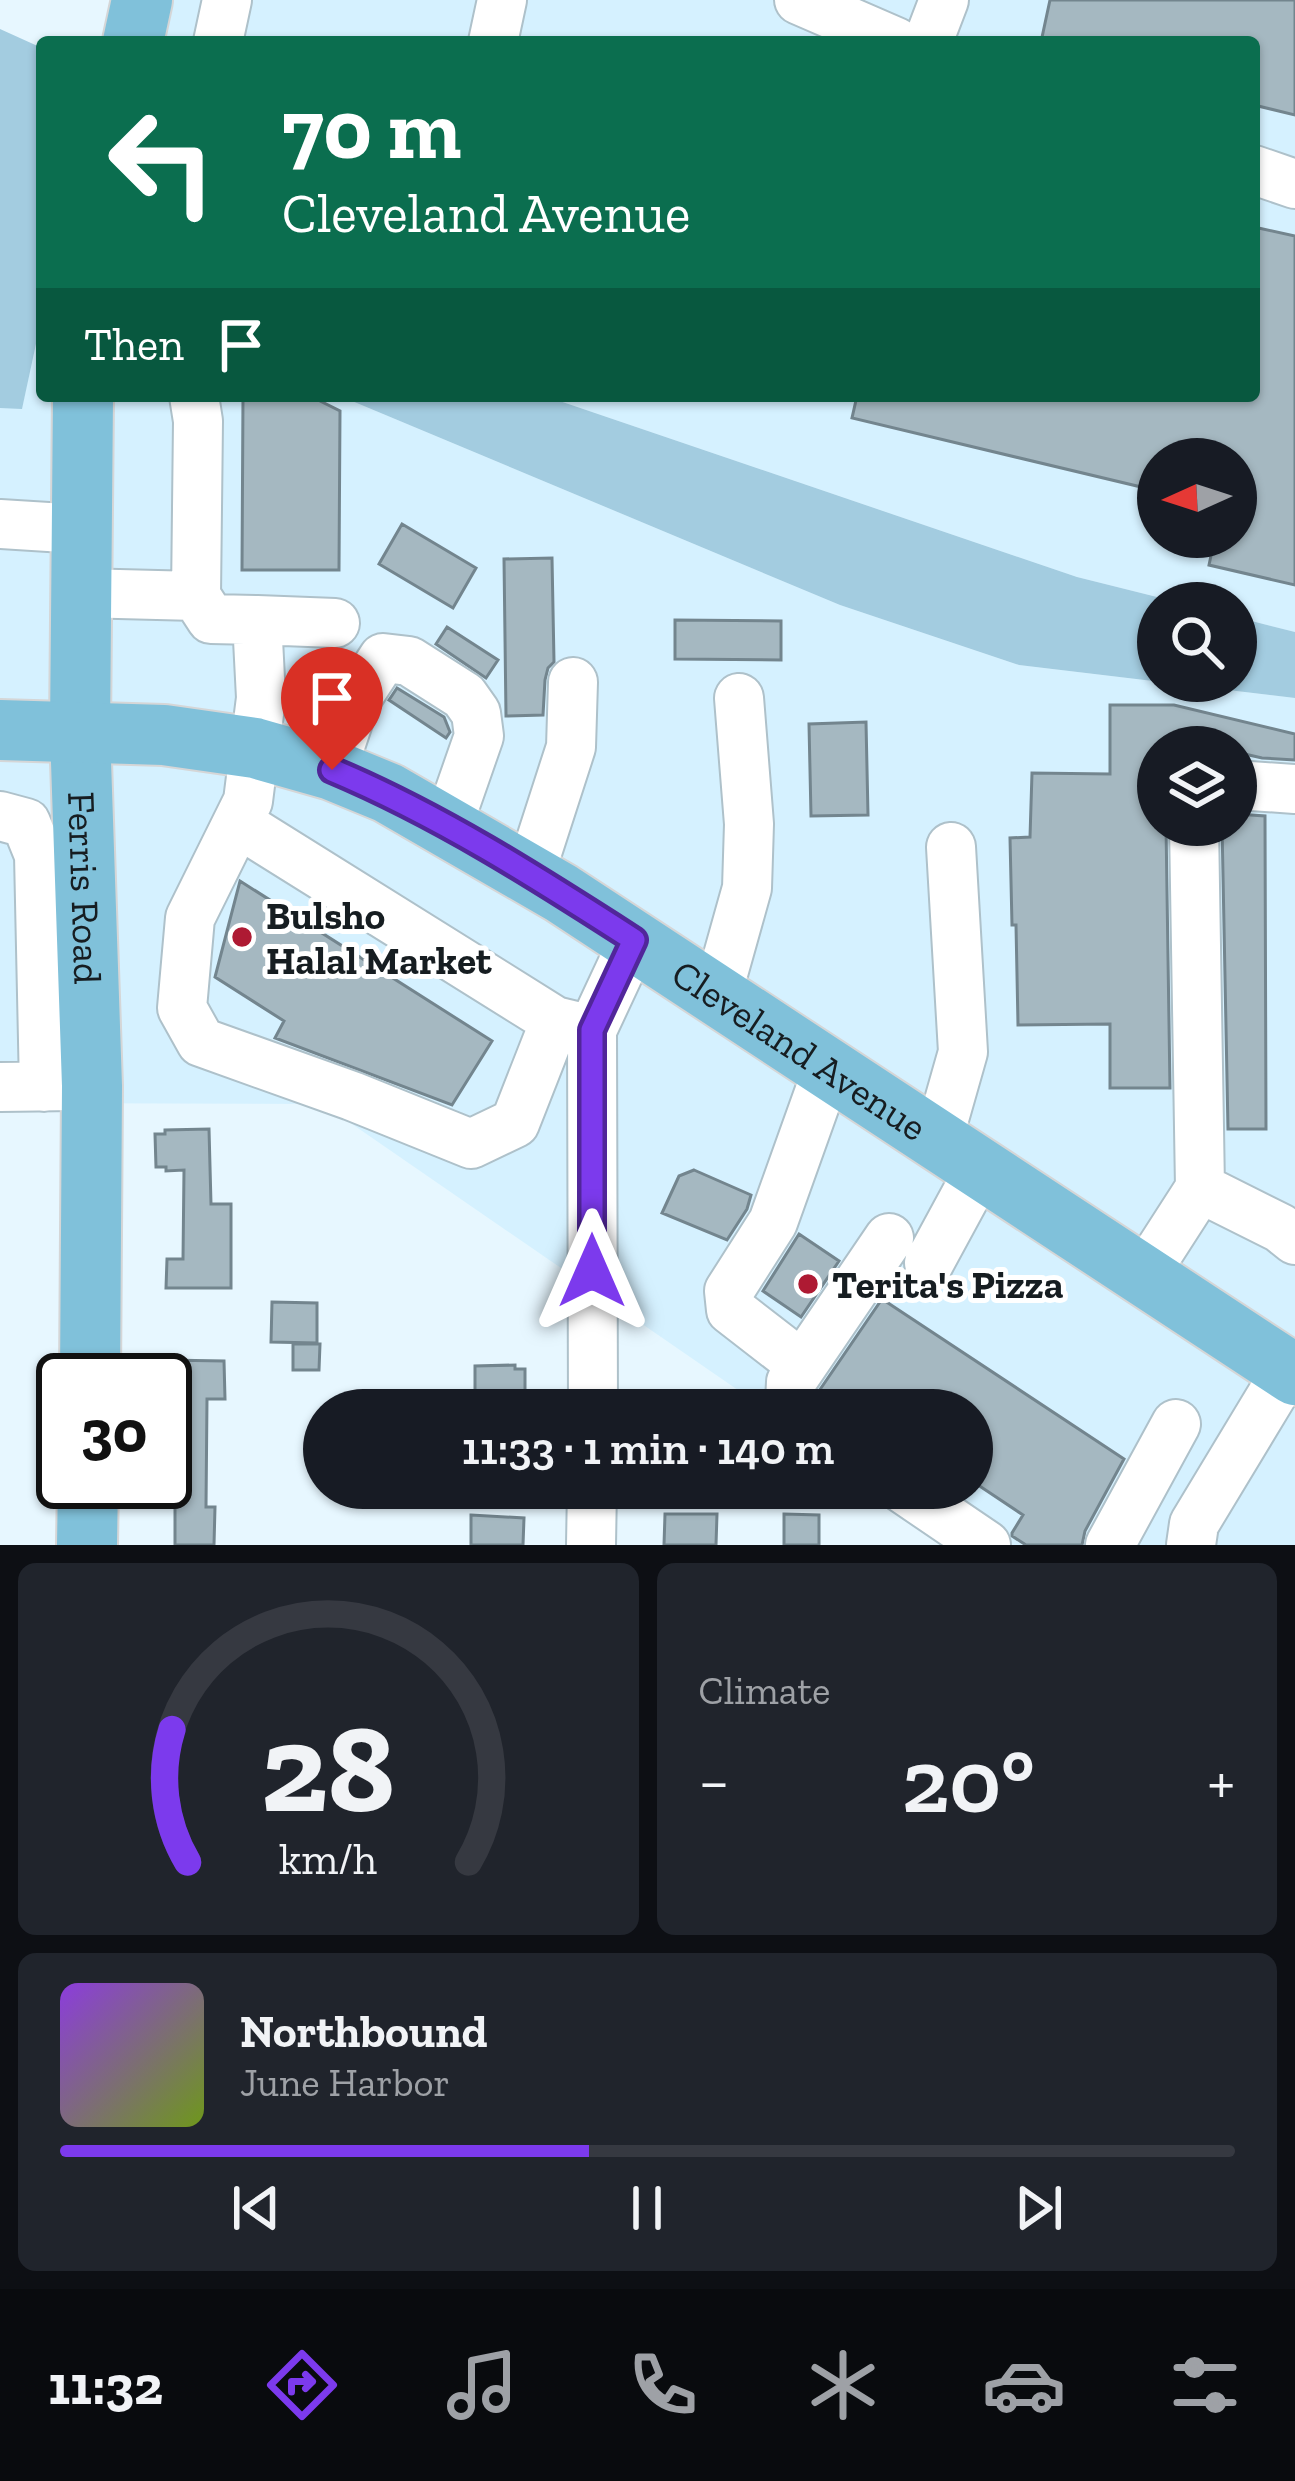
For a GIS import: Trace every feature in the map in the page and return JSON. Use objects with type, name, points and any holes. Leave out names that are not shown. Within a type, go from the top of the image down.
[{"type":"main road","points":[[134,36],[142,0]]},
{"type":"main road","name":"Ferris Road","points":[[83,402],[80,732],[45,1087],[86,1353]]},
{"type":"main road","name":"Cleveland Avenue","points":[[0,730],[164,735],[255,748],[332,770],[388,794],[530,874],[634,940],[1291,1373]]},
{"type":"main road","points":[[87,1545],[88,1509]]},
{"type":"street","points":[[219,36],[226,0]]},
{"type":"street","points":[[494,36],[502,0]]},
{"type":"street","points":[[799,0],[846,32]]},
{"type":"street","points":[[930,36],[944,0]]},
{"type":"street","points":[[1260,172],[1295,184]]},
{"type":"street","points":[[195,402],[196,596],[211,619],[335,623]]},
{"type":"street","points":[[0,524],[80,529]]},
{"type":"street","points":[[80,593],[196,596]]},
{"type":"street","points":[[256,620],[261,698],[248,801],[190,918],[182,1008],[201,1042],[470,1144],[515,1123],[573,1025],[634,940]]},
{"type":"street","points":[[332,770],[355,701],[382,658],[409,661],[464,696],[476,713],[479,736],[448,826]]},
{"type":"street","points":[[530,874],[571,747],[572,682]]},
{"type":"street","points":[[717,995],[747,888],[748,824],[739,698]]},
{"type":"street","points":[[1257,787],[1295,790]]},
{"type":"street","points":[[0,815],[26,823],[39,855],[45,1087]]},
{"type":"street","points":[[238,823],[573,1025]]},
{"type":"street","points":[[1144,1275],[1200,1188],[1194,846]]},
{"type":"street","points":[[828,1068],[773,1222],[729,1291],[731,1310],[799,1388],[909,1250],[960,1154],[963,1052],[951,847]]},
{"type":"street","points":[[573,1025],[591,1389]]},
{"type":"street","points":[[1200,1188],[1295,1240]]},
{"type":"street","points":[[1191,1545],[1194,1524],[1291,1373]]},
{"type":"street","points":[[1110,1545],[1176,1424]]},
{"type":"street","points":[[591,1545],[592,1509]]},
{"type":"street","points":[[933,1509],[986,1545]]},
{"type":"shaded area","points":[[142,0],[1295,0],[1295,632],[1257,622],[1257,582],[1137,582],[1137,592],[1077,577],[563,402],[1260,402],[1260,36],[134,36]]},
{"type":"shaded area","points":[[0,29],[36,45],[36,344],[22,409],[0,408]]},
{"type":"shaded area","points":[[36,344],[36,402],[354,402],[840,605],[1019,665],[1137,679],[1137,702],[1257,702],[1257,693],[1295,698],[1295,1545],[963,1545],[911,1509],[993,1509],[993,1389],[737,1389],[323,1104],[0,1103],[0,408],[22,408]]},
{"type":"shaded area","points":[[354,402],[563,402],[1077,577],[1137,592],[1137,679],[1019,665],[840,605]]},
{"type":"shaded area","points":[[1257,622],[1295,632],[1295,698],[1257,693]]},
{"type":"building","points":[[1050,0],[1295,0],[1295,115],[1260,106],[1260,36],[1042,36]]},
{"type":"building","points":[[1260,228],[1295,236],[1295,585],[1209,565],[1210,558],[1257,558],[1257,438],[1137,438],[1137,486],[852,418],[856,402],[1260,402]]},
{"type":"building","points":[[243,402],[322,402],[340,411],[339,570],[242,570]]},
{"type":"building","points":[[402,524],[476,568],[453,608],[379,564]]},
{"type":"building","points":[[552,558],[554,662],[545,680],[543,715],[506,716],[504,559]]},
{"type":"building","points":[[675,620],[781,621],[781,660],[675,659]]},
{"type":"building","points":[[447,627],[498,660],[486,678],[436,644]]},
{"type":"building","points":[[397,688],[444,717],[450,732],[446,738],[389,700]]},
{"type":"building","points":[[1110,705],[1174,705],[1295,734],[1295,760],[1257,757],[1257,726],[1137,726],[1137,846],[1166,846],[1170,1088],[1110,1088],[1110,1024],[1018,1025],[1010,838],[1030,837],[1032,773],[1110,774]]},
{"type":"building","points":[[866,722],[868,815],[811,816],[809,724]]},
{"type":"building","points":[[1257,815],[1265,816],[1266,1129],[1228,1129],[1222,846],[1257,846]]},
{"type":"building","points":[[240,881],[492,1041],[452,1105],[275,1038],[284,1021],[215,977]]},
{"type":"building","points":[[209,1129],[211,1204],[231,1204],[231,1288],[166,1288],[167,1259],[183,1259],[184,1170],[156,1167],[155,1134]]},
{"type":"building","points":[[694,1170],[751,1195],[727,1240],[662,1213],[679,1176]]},
{"type":"building","points":[[799,1234],[839,1261],[801,1317],[763,1291]]},
{"type":"building","points":[[882,1299],[1124,1459],[1082,1545],[1026,1545],[1012,1536],[1023,1515],[993,1495],[993,1389],[820,1389]]},
{"type":"building","points":[[272,1302],[317,1303],[317,1343],[271,1342]]},
{"type":"building","points":[[293,1344],[320,1344],[319,1370],[293,1370]]},
{"type":"building","points":[[192,1360],[224,1361],[225,1399],[207,1399],[206,1507],[215,1507],[214,1545],[175,1545],[175,1509],[192,1509]]},
{"type":"building","points":[[475,1366],[525,1369],[525,1389],[475,1389]]},
{"type":"building","points":[[665,1514],[717,1514],[716,1545],[664,1545]]},
{"type":"building","points":[[784,1514],[819,1515],[819,1545],[784,1545]]},
{"type":"building","points":[[471,1515],[524,1518],[523,1545],[471,1545]]},
{"type":"place","name":"Bulsho Halal Market","points":[[242,937]]},
{"type":"place","name":"Terita's Pizza","points":[[808,1284]]},
{"type":"route","points":[[332,770],[448,826],[634,940],[592,1030],[592,1271]]}]
